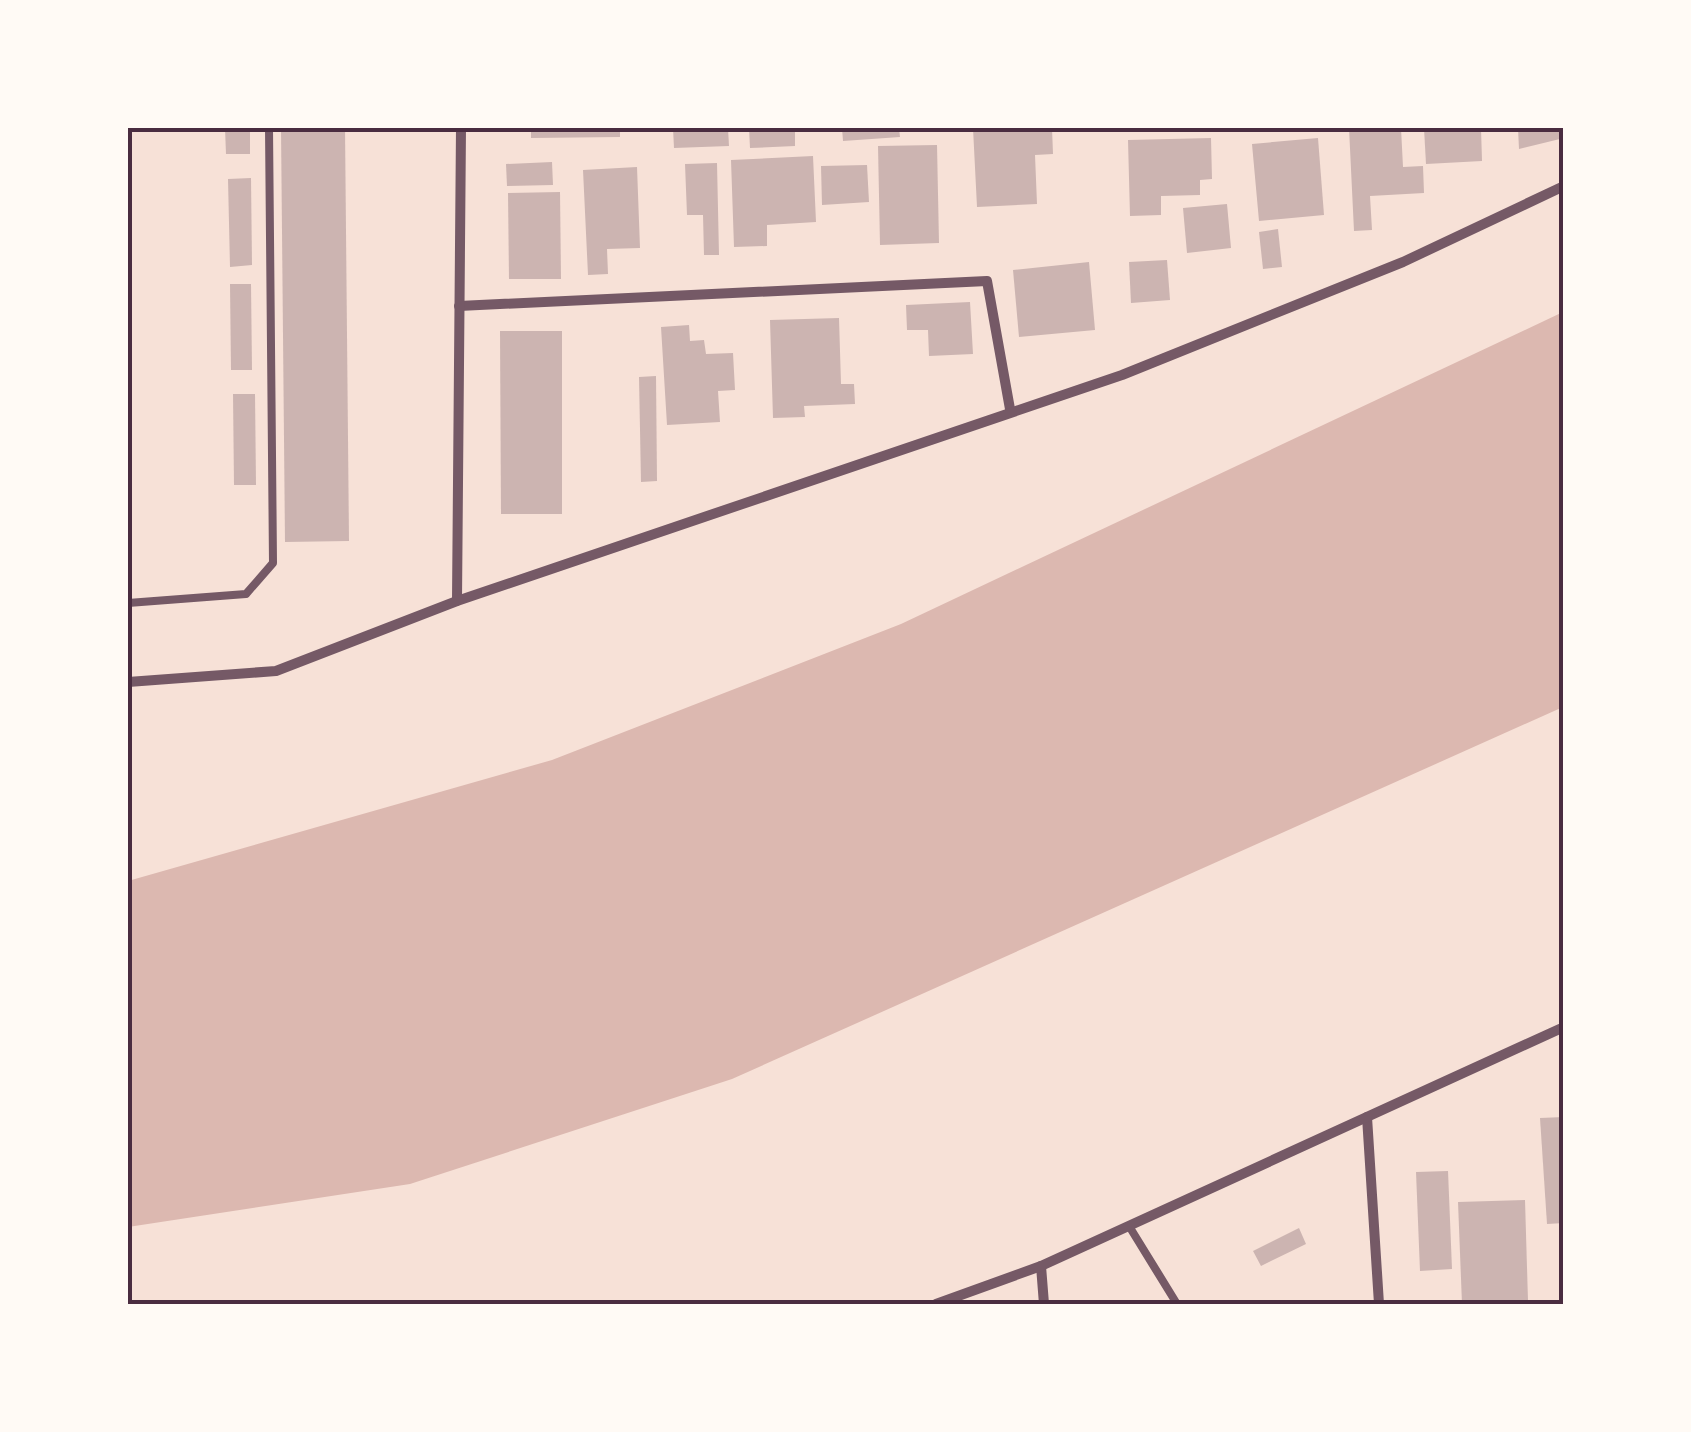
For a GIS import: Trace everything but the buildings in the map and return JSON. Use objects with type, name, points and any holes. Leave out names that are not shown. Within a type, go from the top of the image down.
[{"type":"street","points":[[457,601],[461,128]]},
{"type":"street","points":[[128,682],[276,671],[457,601],[1010,409],[1122,375],[1403,262],[1564,186]]},
{"type":"street","points":[[460,306],[987,281],[1010,409]]},
{"type":"street","points":[[936,1304],[1040,1266],[1564,1027]]},
{"type":"street","points":[[1368,1117],[1380,1304]]},
{"type":"street","points":[[1040,1266],[1044,1304]]},
{"type":"lane","points":[[128,603],[246,594],[274,562],[269,128]]},
{"type":"lane","points":[[1128,1226],[1177,1304]]},
{"type":"shaded area","points":[[1563,312],[1563,707],[732,1079],[410,1184],[128,1227],[128,881],[552,760],[901,624]]}]
